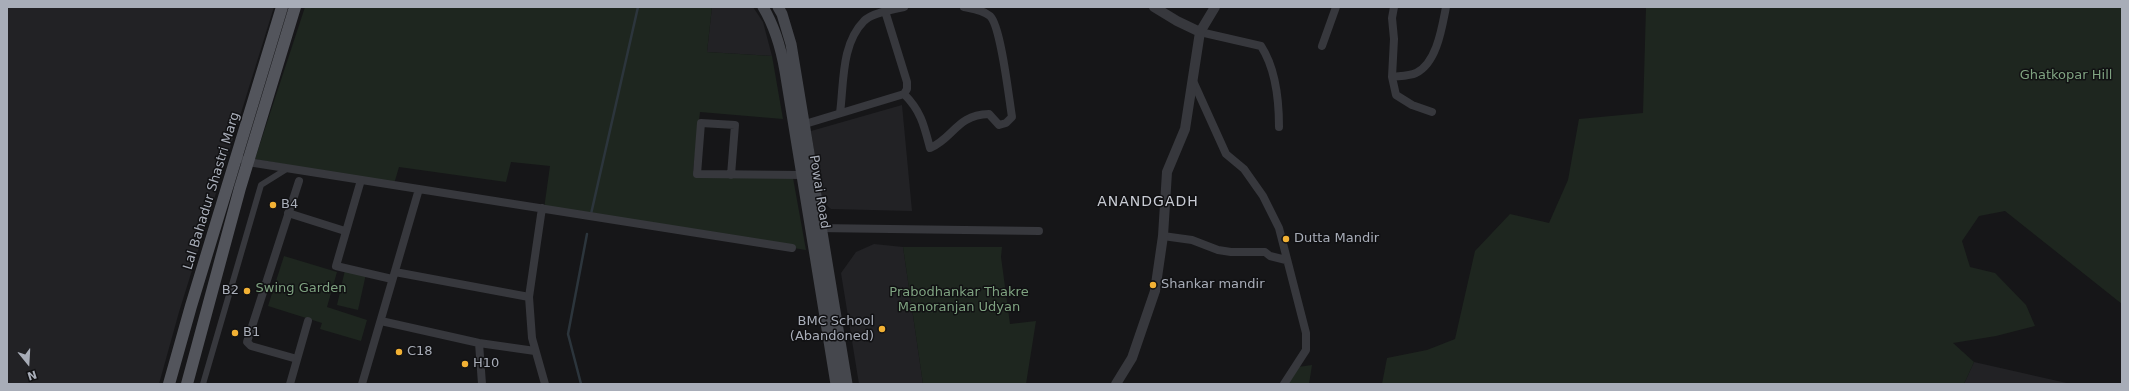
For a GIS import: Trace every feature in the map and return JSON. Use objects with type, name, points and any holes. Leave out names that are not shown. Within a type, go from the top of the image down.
[{"type":"main road","name":"Lal Bahadur Shastri Marg","points":[[187,384],[282,7]]},
{"type":"main road","name":"Lal Bahadur Shastri Marg","points":[[170,384],[191,306],[295,7]]},
{"type":"main road","name":"Powai Road","points":[[763,7],[771,20],[780,47],[802,175],[816,228],[847,384]]},
{"type":"main road","name":"Powai Road","points":[[778,7],[782,14],[791,44],[805,124],[816,228],[836,384]]},
{"type":"street","points":[[840,113],[847,52],[864,20],[885,11],[904,7]]},
{"type":"street","points":[[904,94],[916,106],[930,148],[937,145],[956,126],[976,114],[989,114],[999,125],[1006,123],[1012,117],[999,42],[991,17],[980,10],[964,7]]},
{"type":"street","points":[[1154,7],[1177,21],[1200,32],[1261,46],[1267,55],[1273,76],[1279,102],[1280,127]]},
{"type":"street","points":[[1116,384],[1132,358],[1155,291],[1163,236],[1167,172],[1185,129],[1200,32],[1215,7]]},
{"type":"street","points":[[1322,46],[1336,7]]},
{"type":"street","points":[[1394,7],[1392,18],[1394,39],[1392,77],[1396,95],[1412,105],[1432,112]]},
{"type":"street","points":[[1392,77],[1416,73],[1426,64],[1441,37],[1446,7]]},
{"type":"street","points":[[805,124],[904,94],[907,89],[907,82],[885,11]]},
{"type":"street","points":[[1193,81],[1226,154],[1244,168],[1263,196],[1279,228],[1306,333],[1306,350],[1284,384]]},
{"type":"street","points":[[731,175],[735,125],[701,123],[696,174],[731,175],[802,175]]},
{"type":"street","points":[[243,159],[361,180],[792,248]]},
{"type":"street","points":[[204,384],[261,184],[285,170]]},
{"type":"street","points":[[361,180],[336,266],[529,297]]},
{"type":"street","points":[[297,359],[251,346],[247,342],[299,181]]},
{"type":"street","points":[[362,384],[419,189]]},
{"type":"street","points":[[542,208],[529,297],[532,338],[545,384]]},
{"type":"street","points":[[288,213],[345,231]]},
{"type":"street","points":[[816,228],[1038,231]]},
{"type":"street","points":[[1163,236],[1192,240],[1224,252],[1265,252],[1270,256],[1286,260]]},
{"type":"street","points":[[290,384],[308,320]]},
{"type":"street","points":[[381,321],[479,343],[535,351]]},
{"type":"street","points":[[479,343],[482,384]]},
{"type":"shaded area","points":[[7,7],[274,7],[179,312],[159,384],[7,384]]},
{"type":"shaded area","points":[[712,7],[753,7],[763,22],[772,56],[707,52]]},
{"type":"shaded area","points":[[902,105],[912,211],[831,209],[822,201],[811,131]]},
{"type":"shaded area","name":"BMC School (Abandoned)","points":[[874,244],[903,247],[923,384],[859,384],[841,273],[856,252]]},
{"type":"shaded area","points":[[1974,362],[2071,384],[1964,384]]},
{"type":"green space","points":[[305,7],[712,7],[707,52],[772,56],[783,119],[700,112],[693,171],[793,178],[806,250],[544,209],[550,166],[511,162],[506,182],[399,167],[394,184],[255,159]]},
{"type":"green space","name":"Ghatkopar Hill","points":[[1646,7],[2122,7],[2122,304],[2005,211],[1979,216],[1962,241],[1970,267],[1995,273],[2026,305],[2035,326],[1996,336],[1953,343],[1974,362],[1964,384],[1382,384],[1387,358],[1427,350],[1455,339],[1475,251],[1510,214],[1549,223],[1568,180],[1579,119],[1643,113]]},
{"type":"green space","name":"Prabodhankar Thakre Manoranjan Udyan","points":[[903,247],[1002,247],[1001,257],[1010,324],[1036,321],[1026,384],[923,384]]},
{"type":"green space","name":"Swing Garden","points":[[284,256],[337,272],[327,307],[367,320],[361,341],[320,329],[322,323],[268,306]]},
{"type":"green space","points":[[345,270],[366,274],[358,310],[337,305]]},
{"type":"green space","points":[[1312,365],[1309,384],[1288,384],[1298,367]]},
{"type":"waterway","points":[[591,214],[638,7]]},
{"type":"waterway","points":[[581,384],[568,334],[587,234]]},
{"type":"place","name":"B4","points":[[273,205]]},
{"type":"place","name":"Dutta Mandir","points":[[1286,239]]},
{"type":"place","name":"Shankar mandir","points":[[1153,285]]},
{"type":"place","name":"B2","points":[[247,291]]},
{"type":"place","name":"BMC School (Abandoned)","points":[[882,329]]},
{"type":"place","name":"B1","points":[[235,333]]},
{"type":"place","name":"C18","points":[[399,352]]},
{"type":"place","name":"H10","points":[[465,364]]},
{"type":"district","name":"ANANDGADH","points":[[1148,202]]}]
